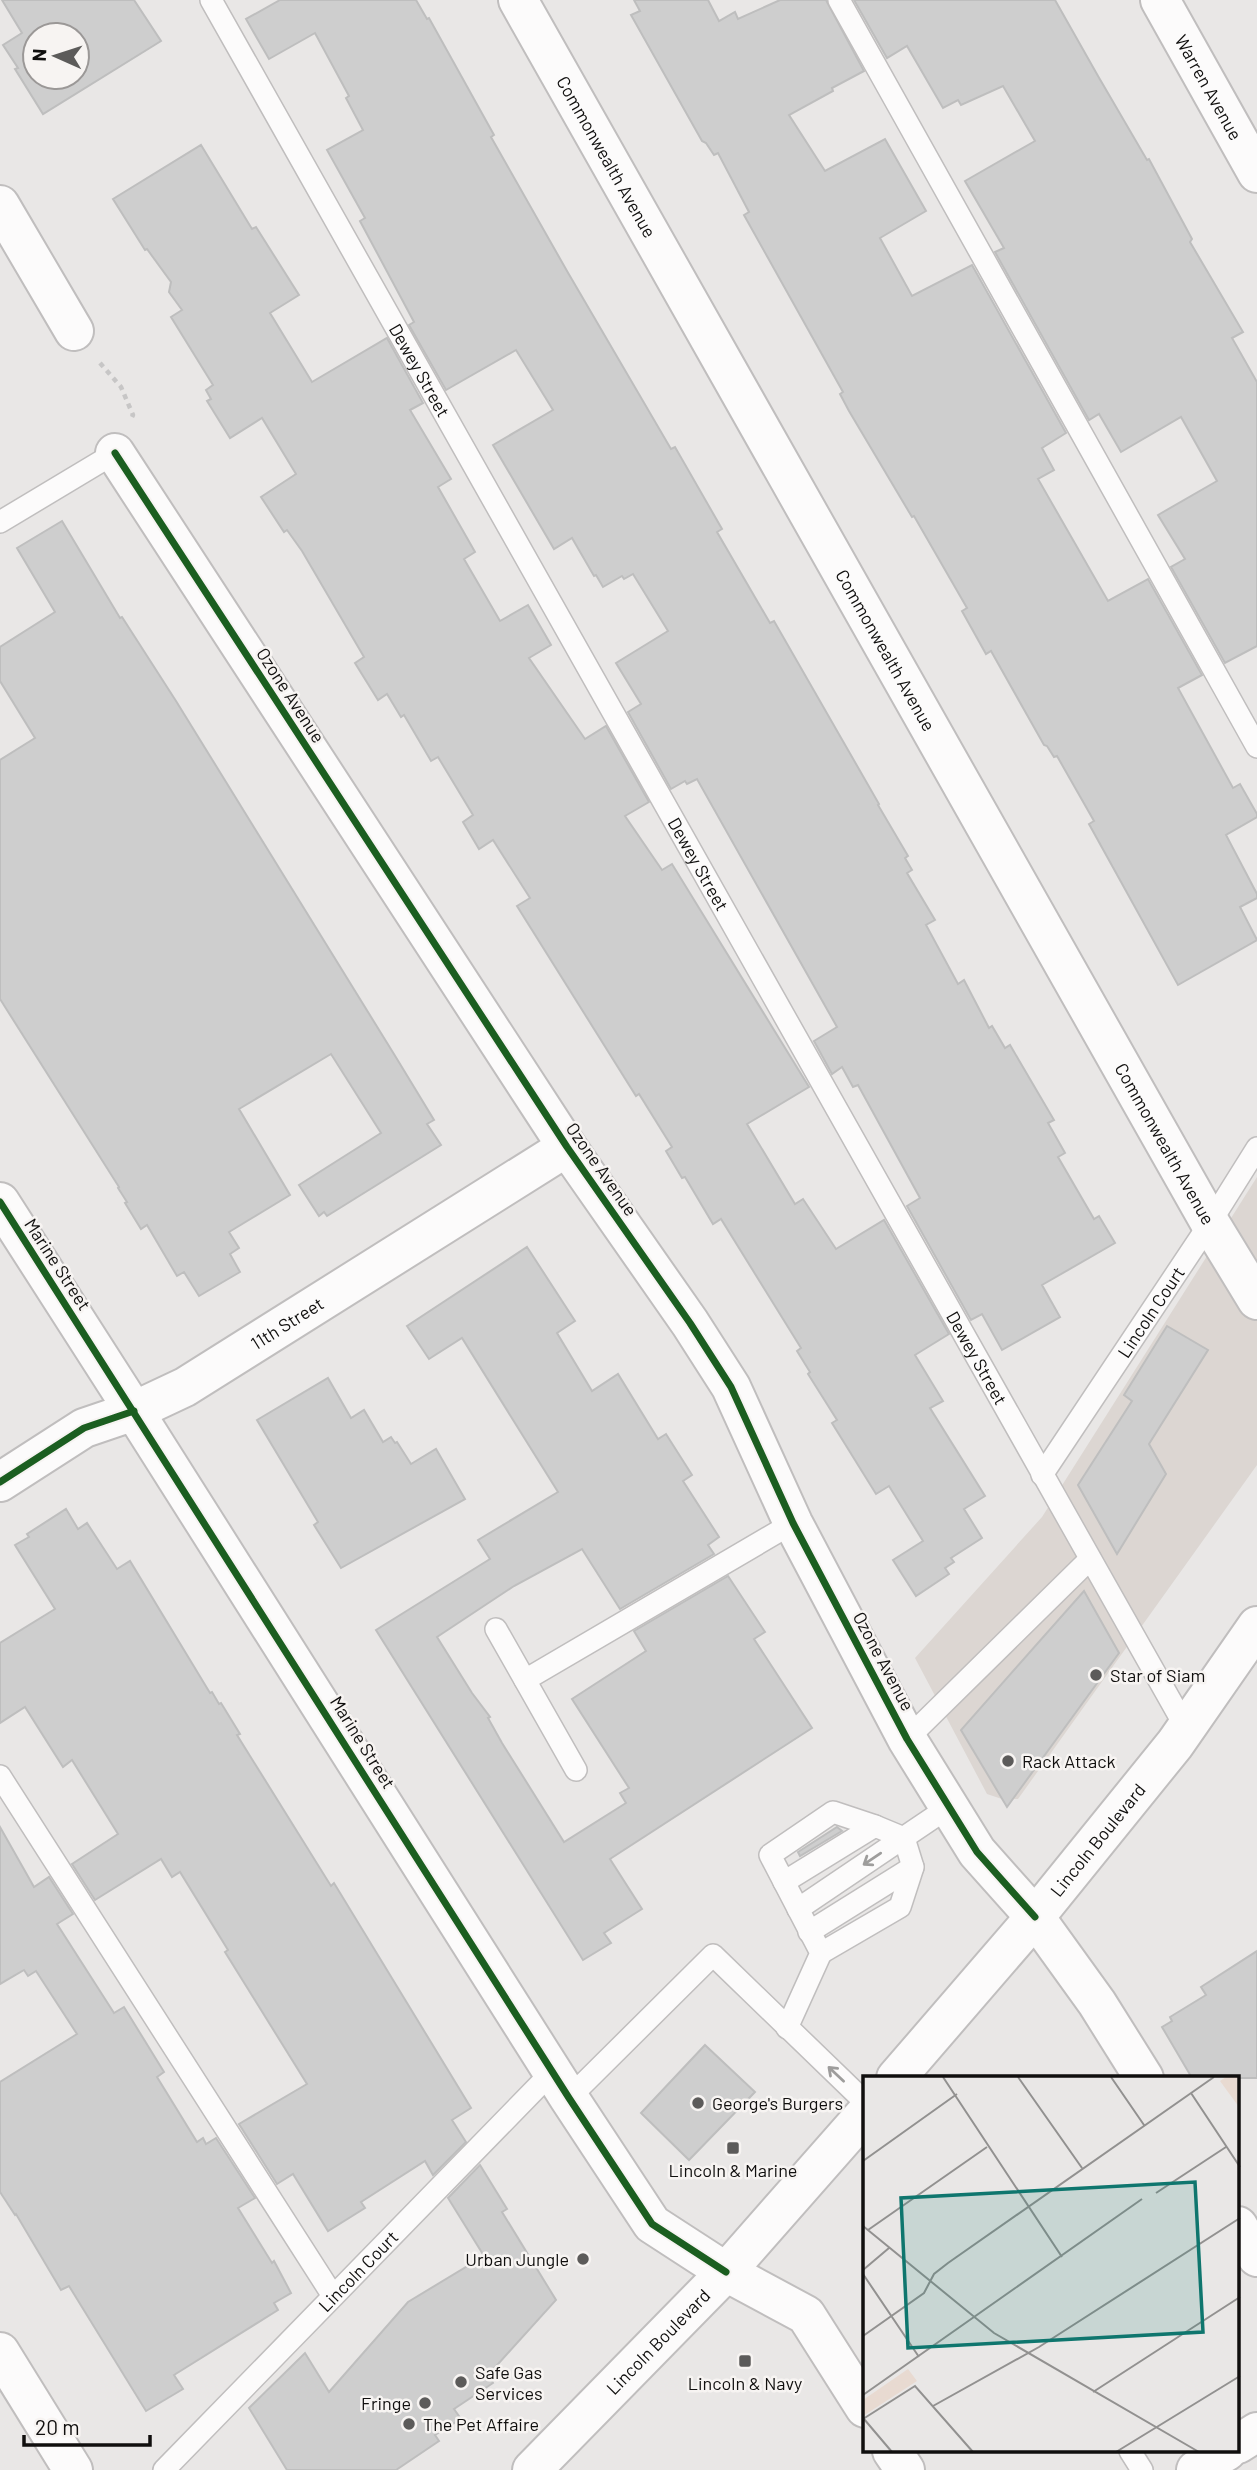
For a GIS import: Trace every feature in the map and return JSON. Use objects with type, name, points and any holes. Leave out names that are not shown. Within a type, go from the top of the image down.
[{"type":"main road","name":"Commonwealth Avenue","points":[[518,0],[1210,1223],[1257,1300]]},
{"type":"main road","name":"Warren Avenue","points":[[1160,0],[1257,173]]},
{"type":"main road","points":[[0,205],[74,331]]},
{"type":"main road","name":"Ozone Avenue","points":[[115,453],[567,1147],[690,1323],[730,1387],[793,1523],[908,1739],[977,1852],[1035,1917],[1097,2003],[1143,2076]]},
{"type":"main road","name":"11th Street","points":[[0,1482],[84,1427],[134,1411],[185,1387],[567,1147]]},
{"type":"main road","name":"Marine Street","points":[[0,1202],[652,2224],[726,2272],[806,2315],[863,2405]]},
{"type":"main road","name":"Lincoln Boulevard","points":[[899,2076],[1035,1917],[1180,1736],[1257,1626]]},
{"type":"main road","name":"Lincoln Boulevard","points":[[532,2470],[726,2272],[863,2116]]},
{"type":"main road","points":[[1240,2229],[1257,2257]]},
{"type":"main road","points":[[0,2352],[74,2470]]},
{"type":"main road","points":[[1240,2443],[1257,2432]]},
{"type":"main road","points":[[893,2452],[905,2470]]},
{"type":"main road","points":[[1196,2470],[1225,2452]]},
{"type":"lane","name":"Dewey Street","points":[[211,0],[1090,1559],[1180,1736]]},
{"type":"lane","points":[[839,0],[1257,747]]},
{"type":"lane","points":[[0,522],[115,453]]},
{"type":"lane","name":"Lincoln Court","points":[[1042,1475],[1257,1148]]},
{"type":"lane","points":[[525,1680],[793,1523]]},
{"type":"lane","points":[[908,1739],[1090,1559]]},
{"type":"lane","points":[[496,1629],[576,1770]]},
{"type":"lane","points":[[0,1776],[333,2296]]},
{"type":"lane","points":[[798,1909],[949,1807]]},
{"type":"lane","points":[[821,1953],[770,1856],[833,1812],[904,1838]]},
{"type":"lane","points":[[784,1882],[875,1826]]},
{"type":"lane","points":[[863,2100],[787,2028],[821,1953],[900,1907],[913,1867],[904,1838]]},
{"type":"lane","points":[[809,1932],[913,1867]]},
{"type":"lane","name":"Lincoln Court","points":[[164,2470],[333,2296],[561,2085],[713,1955],[787,2028]]},
{"type":"lane","points":[[1131,2452],[1142,2470]]},
{"type":"path","points":[[74,331],[121,387],[133,415],[115,453]]},
{"type":"shaded area","points":[[1257,1177],[1257,1465],[1018,1799],[1002,1799],[987,1794],[915,1658],[1042,1517]]},
{"type":"building","points":[[2,0],[134,0],[161,41],[91,84],[91,21],[21,21],[21,31]]},
{"type":"building","points":[[280,0],[416,0],[427,19],[429,18],[494,135],[491,137],[567,271],[671,449],[675,447],[722,529],[717,532],[770,623],[774,621],[908,856],[905,858],[912,870],[907,873],[935,920],[926,925],[958,984],[964,980],[989,1028],[992,1026],[1005,1048],[1010,1045],[1054,1120],[1048,1123],[1065,1153],[1058,1157],[1094,1219],[1099,1216],[1115,1243],[1042,1285],[1060,1317],[1002,1350],[982,1314],[971,1320],[907,1206],[920,1198],[858,1085],[853,1087],[842,1067],[832,1074],[814,1041],[837,1027],[697,779],[687,784],[685,781],[671,789],[628,712],[641,704],[616,663],[668,631],[633,574],[624,579],[622,576],[603,587],[572,538],[554,549],[493,445],[553,410],[516,350],[446,390],[409,325],[414,322],[360,221],[365,218],[327,150],[363,130],[346,98],[349,96],[315,33],[269,59],[246,19]]},
{"type":"building","points":[[634,0],[708,0],[719,21],[735,12],[738,19],[780,0],[826,0],[864,71],[789,115],[825,171],[885,139],[926,211],[880,238],[912,296],[972,265],[1066,433],[1042,448],[1054,470],[1038,479],[1108,601],[1148,579],[1202,675],[1178,688],[1233,788],[1240,784],[1257,814],[1257,817],[1226,835],[1257,894],[1257,898],[1240,907],[1257,940],[1178,985],[1089,824],[1094,821],[1057,756],[1054,757],[1044,745],[991,651],[986,654],[962,611],[967,608],[849,411],[840,394],[843,392],[744,215],[749,212],[718,153],[714,155],[702,141],[631,15],[640,11]]},
{"type":"building","points":[[854,0],[1055,0],[1147,160],[1149,159],[1192,239],[1190,242],[1243,332],[1232,338],[1257,382],[1257,646],[1225,663],[1171,567],[1185,559],[1158,515],[1217,481],[1181,417],[1121,452],[1099,414],[1089,420],[995,252],[1004,248],[965,181],[1035,141],[1003,86],[961,105],[958,100],[943,108],[907,46],[887,58]]},
{"type":"building","points":[[21,34],[21,79],[15,69],[18,68],[3,45]]},
{"type":"building","points":[[29,91],[80,91],[43,114]]},
{"type":"building","points":[[201,145],[252,229],[256,227],[299,295],[270,313],[312,382],[387,338],[423,403],[410,410],[451,479],[438,487],[475,552],[464,559],[500,621],[528,605],[551,645],[529,658],[585,739],[606,726],[649,802],[625,816],[662,870],[672,864],[809,1087],[747,1124],[795,1204],[803,1199],[836,1249],[884,1220],[949,1334],[915,1355],[943,1401],[930,1408],[985,1496],[964,1509],[982,1538],[951,1558],[954,1562],[945,1568],[949,1574],[916,1596],[893,1560],[923,1541],[889,1486],[876,1494],[832,1423],[837,1420],[808,1374],[810,1372],[797,1351],[801,1348],[721,1219],[713,1224],[685,1177],[682,1178],[666,1151],[672,1147],[639,1094],[636,1096],[517,906],[530,898],[493,840],[479,849],[463,822],[473,815],[438,757],[431,761],[404,715],[401,717],[387,694],[378,700],[355,663],[364,657],[302,551],[287,530],[284,532],[261,497],[296,474],[262,418],[230,438],[207,401],[211,399],[206,390],[213,385],[171,317],[182,310],[169,292],[171,282],[147,249],[145,250],[113,199]]},
{"type":"building","points":[[62,521],[397,1059],[434,1120],[427,1124],[441,1145],[327,1216],[324,1212],[319,1216],[299,1185],[381,1133],[331,1054],[239,1109],[290,1195],[229,1232],[239,1248],[230,1254],[240,1272],[199,1296],[184,1272],[177,1276],[147,1225],[141,1229],[125,1203],[127,1202],[119,1187],[0,999],[0,760],[35,738],[0,681],[0,647],[55,612],[17,548]]},
{"type":"building","points":[[527,1247],[575,1321],[557,1333],[592,1391],[618,1374],[658,1439],[666,1434],[692,1475],[683,1481],[719,1537],[708,1545],[714,1554],[620,1609],[582,1549],[514,1586],[437,1637],[490,1717],[488,1718],[502,1743],[564,1842],[626,1803],[620,1793],[629,1788],[572,1699],[646,1651],[634,1631],[728,1576],[765,1632],[754,1639],[812,1728],[610,1859],[642,1909],[604,1933],[611,1943],[583,1960],[376,1630],[490,1559],[478,1540],[558,1492],[462,1338],[429,1359],[407,1326]]},
{"type":"building","points":[[1167,1326],[1208,1350],[1149,1444],[1166,1474],[1117,1554],[1078,1485],[1132,1401],[1124,1395]]},
{"type":"building","points":[[328,1378],[351,1418],[364,1410],[383,1442],[391,1437],[411,1464],[436,1449],[465,1499],[341,1568],[314,1525],[318,1522],[257,1420]]},
{"type":"building","points":[[66,1509],[78,1529],[87,1523],[117,1569],[130,1561],[210,1693],[221,1703],[240,1734],[237,1735],[331,1886],[334,1883],[471,2108],[452,2120],[466,2142],[433,2175],[425,2161],[361,2202],[365,2208],[328,2231],[293,2174],[277,2184],[239,2124],[307,2084],[225,1952],[228,1950],[180,1872],[172,1877],[161,1859],[95,1900],[72,1864],[118,1834],[72,1760],[63,1767],[25,1707],[0,1723],[0,1643],[55,1609],[15,1545]]},
{"type":"building","points":[[1084,1591],[1119,1653],[1007,1807],[961,1730]]},
{"type":"building","points":[[0,1827],[34,1887],[49,1877],[73,1914],[57,1924],[114,2013],[124,2007],[164,2072],[157,2077],[197,2142],[203,2138],[206,2144],[216,2138],[255,2198],[238,2208],[272,2263],[274,2261],[291,2293],[274,2303],[278,2310],[174,2375],[183,2389],[146,2411],[69,2286],[61,2290],[0,2192],[0,2082],[77,2034],[36,1971],[28,1976],[24,1970],[0,1984]]},
{"type":"building","points":[[837,1827],[842,1831],[800,1856],[798,1852]]},
{"type":"building","points":[[1257,1951],[1257,2078],[1191,2076],[1162,2027],[1172,2021],[1170,2017],[1206,1995],[1201,1987]]},
{"type":"building","name":"George's Burgers","points":[[705,2045],[755,2092],[689,2160],[641,2113]]},
{"type":"building","points":[[480,2165],[507,2209],[502,2212],[556,2300],[489,2374],[493,2383],[454,2409],[461,2419],[435,2435],[439,2441],[396,2470],[287,2470],[249,2408],[305,2353],[329,2392],[408,2302],[484,2256],[448,2198]]},
{"type":"cycle path","points":[[115,453],[567,1147],[690,1323],[731,1387],[793,1523],[907,1739],[977,1852],[1035,1917]]},
{"type":"cycle path","points":[[0,1202],[569,2098],[652,2224],[726,2272]]},
{"type":"cycle path","points":[[0,1482],[84,1428],[134,1411]]},
{"type":"place","name":"Star of Siam","points":[[1096,1675]]},
{"type":"place","name":"Rack Attack","points":[[1008,1761]]},
{"type":"place","name":"George's Burgers","points":[[698,2103]]},
{"type":"place","name":"Lincoln & Marine","points":[[733,2148]]},
{"type":"place","name":"Urban Jungle","points":[[583,2259]]},
{"type":"place","name":"Lincoln & Navy","points":[[745,2361]]},
{"type":"place","name":"Safe Gas Services","points":[[461,2382]]},
{"type":"place","name":"Fringe","points":[[425,2403]]},
{"type":"place","name":"The Pet Affaire","points":[[409,2424]]}]
